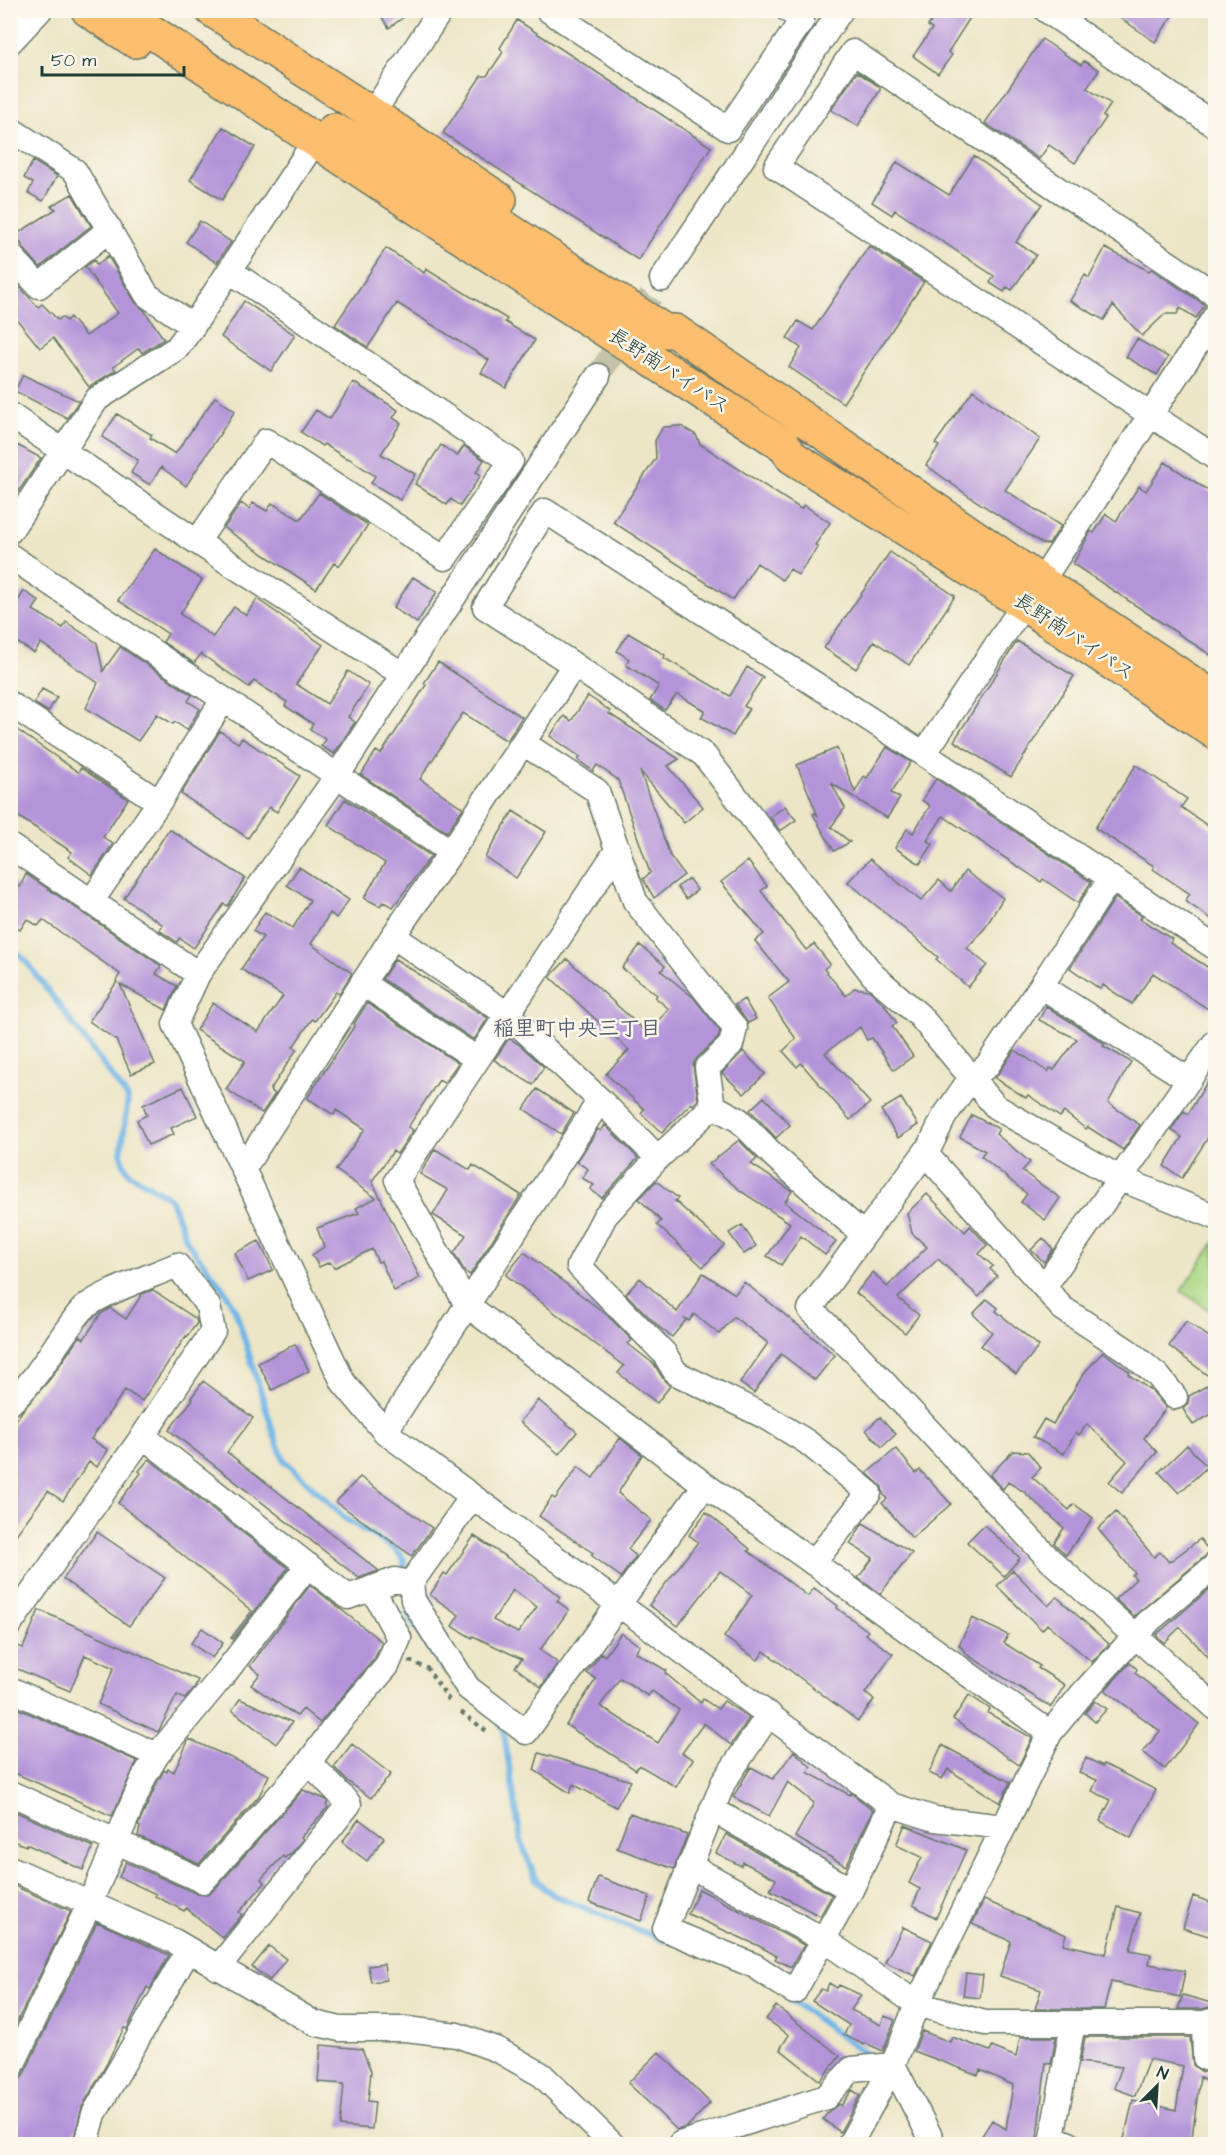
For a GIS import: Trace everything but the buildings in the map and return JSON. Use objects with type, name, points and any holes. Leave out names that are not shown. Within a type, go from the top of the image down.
[{"type":"highway","points":[[88,10],[600,345],[781,456],[792,457]]},
{"type":"highway","name":"長野南バイパス","points":[[119,10],[456,214],[665,331],[675,331],[1032,593],[1215,733]]},
{"type":"highway","name":"長野南バイパス","points":[[141,10],[456,214],[785,446],[792,457],[1215,699]]},
{"type":"highway","points":[[212,10],[476,183],[672,321],[675,331]]},
{"type":"street","points":[[10,42],[40,10]]},
{"type":"street","points":[[372,114],[441,10]]},
{"type":"street","points":[[548,10],[728,129],[802,20],[788,10]]},
{"type":"street","points":[[662,279],[841,10]]},
{"type":"street","points":[[1046,10],[1215,126]]},
{"type":"street","points":[[1215,295],[853,52],[776,167],[1154,409],[1215,441]]},
{"type":"street","points":[[10,129],[75,171],[147,295],[194,326]]},
{"type":"street","points":[[10,531],[97,399],[177,348],[194,326],[307,153]]},
{"type":"street","points":[[10,255],[39,286],[110,229]]},
{"type":"street","points":[[197,542],[266,441],[445,558],[511,461],[230,271]]},
{"type":"street","points":[[924,754],[1215,315]]},
{"type":"street","points":[[598,376],[337,776],[198,974],[175,1024],[343,1382],[385,1432],[891,1806],[935,1819],[1004,1827]]},
{"type":"street","points":[[1154,409],[1215,458]]},
{"type":"street","points":[[10,415],[197,542],[402,674]]},
{"type":"street","points":[[1215,948],[924,754],[545,511],[485,607],[704,755],[873,975],[920,1015],[970,1079],[996,1107],[1121,1179],[1215,1217]]},
{"type":"street","points":[[10,556],[451,852]]},
{"type":"street","points":[[244,1168],[393,936],[574,665]]},
{"type":"street","points":[[91,902],[159,802],[222,700]]},
{"type":"street","points":[[10,704],[159,802]]},
{"type":"street","points":[[523,743],[597,791],[635,901],[735,1028],[731,1046],[707,1068],[713,1106]]},
{"type":"street","points":[[10,846],[198,974]]},
{"type":"street","points":[[618,849],[397,1180],[467,1305],[705,1485],[1050,1733]]},
{"type":"street","points":[[1111,878],[987,1066],[970,1079],[944,1116],[930,1146],[810,1309],[858,1355],[1050,1560],[1215,1708]]},
{"type":"street","points":[[393,936],[507,1014],[600,1100],[658,1158]]},
{"type":"street","points":[[363,983],[477,1059]]},
{"type":"street","points":[[1041,986],[1189,1080]]},
{"type":"street","points":[[1044,1287],[1215,1041]]},
{"type":"street","points":[[385,1432],[600,1100]]},
{"type":"street","points":[[713,1106],[658,1158],[605,1216],[579,1266],[664,1353],[676,1373],[768,1418],[807,1442],[869,1493],[813,1563]]},
{"type":"street","points":[[713,1106],[739,1120],[774,1156],[864,1235]]},
{"type":"street","points":[[925,1153],[1062,1308],[1128,1351],[1158,1376],[1175,1397]]},
{"type":"street","points":[[10,1403],[27,1389],[82,1309],[117,1289],[177,1265],[208,1306],[213,1331],[143,1436],[10,1624]]},
{"type":"street","points":[[143,1436],[348,1597],[372,1588],[403,1582],[472,1497]]},
{"type":"street","points":[[403,1582],[468,1688],[526,1732],[705,1485]]},
{"type":"street","points":[[10,2070],[90,1903],[144,1777],[157,1755],[225,1673],[308,1565]]},
{"type":"street","points":[[850,2145],[892,2065],[917,2004],[1050,1733],[1150,1619],[1215,1565]]},
{"type":"street","points":[[10,1793],[203,1881],[309,1762],[333,1729],[387,1666],[399,1638],[372,1588]]},
{"type":"street","points":[[10,1689],[157,1755]]},
{"type":"street","points":[[769,1714],[723,1783],[688,1865],[665,1929],[755,1966],[794,1992],[851,1890],[891,1806]]},
{"type":"street","points":[[218,1968],[349,1804],[309,1762]]},
{"type":"street","points":[[712,1809],[851,1890]]},
{"type":"street","points":[[688,1865],[824,1940],[917,2004],[985,2023],[1210,2022],[1205,2058],[1215,2060]]},
{"type":"street","points":[[10,1868],[174,1941],[314,2023],[340,2029],[406,2029],[457,2035],[498,2050],[542,2075],[612,2145]]},
{"type":"street","points":[[86,2145],[94,2114],[188,1951]]},
{"type":"street","points":[[1069,2145],[1052,2137],[1072,2023]]},
{"type":"street","points":[[680,2145],[826,2097],[852,2069],[892,2065]]},
{"type":"street","points":[[892,2065],[934,2145]]},
{"type":"path","points":[[387,1666],[411,1661],[427,1668],[453,1704]]},
{"type":"path","points":[[461,1711],[491,1734]]},
{"type":"green space","points":[[1215,1241],[1215,1314],[1181,1291]]},
{"type":"waterway","points":[[10,947],[26,961],[128,1098],[121,1154],[124,1165],[130,1174],[170,1198],[188,1243],[225,1291],[236,1312],[284,1460],[347,1520],[395,1549],[404,1559],[404,1578]]},
{"type":"waterway","points":[[407,1613],[442,1668]]},
{"type":"waterway","points":[[500,1725],[503,1728],[521,1841],[535,1878],[555,1896],[665,1941]]},
{"type":"waterway","points":[[791,2000],[868,2056]]},
{"type":"tunnel","points":[[598,376],[662,279]]},
{"type":"district","name":"稲里町中央三丁目","points":[[577,1028]]}]
